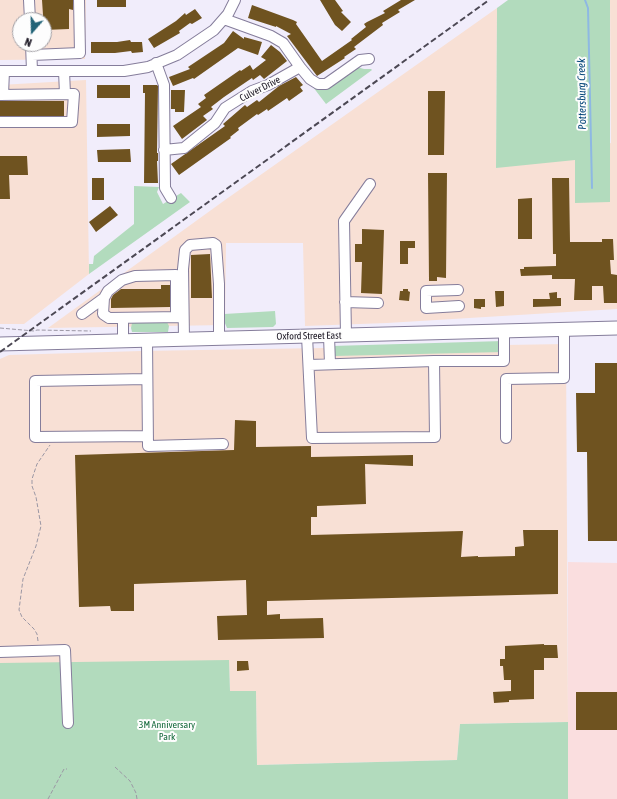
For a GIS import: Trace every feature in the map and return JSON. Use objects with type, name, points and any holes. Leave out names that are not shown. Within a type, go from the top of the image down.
[{"type":"main road","name":"Oxford Street East","points":[[0,344],[617,328]]},
{"type":"street","points":[[29,0],[30,12]]},
{"type":"street","points":[[32,55],[80,53],[79,0]]},
{"type":"street","points":[[0,122],[72,122],[74,94],[2,95],[2,71],[124,71],[148,67],[177,55],[214,30],[228,14],[235,0]]},
{"type":"street","points":[[224,19],[271,36],[283,43],[310,79],[318,84],[326,84],[360,60],[369,59]]},
{"type":"street","points":[[32,52],[32,71]]},
{"type":"street","points":[[156,63],[164,85],[165,188],[171,198]]},
{"type":"street","name":"Culver Drive","points":[[164,150],[184,148],[215,123],[225,108],[252,91],[268,85],[300,67]]},
{"type":"street","points":[[64,71],[64,94]]},
{"type":"street","points":[[346,335],[344,221],[370,184]]},
{"type":"street","points":[[180,317],[185,250],[190,244],[212,243],[216,245],[219,284],[219,338]]},
{"type":"street","points":[[82,314],[104,298],[108,291],[122,280],[135,276],[176,275],[180,317],[184,339]]},
{"type":"street","points":[[458,290],[426,291],[426,308],[459,306]]},
{"type":"street","points":[[104,298],[103,314],[109,318],[180,317]]},
{"type":"street","points":[[345,302],[378,303]]},
{"type":"street","points":[[123,318],[123,341]]},
{"type":"street","points":[[506,438],[506,379],[564,378],[564,330]]},
{"type":"street","points":[[309,365],[434,361],[504,361],[504,331]]},
{"type":"street","points":[[307,336],[312,438],[435,437],[434,361]]},
{"type":"street","points":[[329,336],[330,364]]},
{"type":"street","points":[[147,340],[148,446],[223,444]]},
{"type":"street","points":[[147,379],[35,380],[35,438],[148,436]]},
{"type":"street","points":[[0,652],[65,650],[68,723]]},
{"type":"path","points":[[0,328],[34,331],[94,331]]},
{"type":"path","points":[[38,641],[37,634],[34,629],[22,617],[19,610],[23,579],[36,546],[41,526],[36,498],[32,486],[33,473],[54,437]]},
{"type":"path","points":[[115,767],[130,781],[136,793],[137,799]]},
{"type":"path","points":[[48,799],[64,769],[67,770]]},
{"type":"shaded area","points":[[0,0],[86,0],[85,59],[0,60]]},
{"type":"shaded area","points":[[610,0],[617,0],[617,309],[387,323],[305,326],[303,243],[226,243],[225,325],[48,328],[225,200],[497,8],[496,168],[611,143]]},
{"type":"shaded area","points":[[86,80],[89,274],[24,324],[0,324],[0,85]]},
{"type":"shaded area","points":[[566,344],[568,722],[460,724],[457,760],[257,765],[256,691],[230,691],[229,661],[0,666],[0,359],[9,355],[141,351]]},
{"type":"shaded area","points":[[568,562],[617,563],[617,799],[568,799]]},
{"type":"green space","points":[[508,0],[610,0],[610,202],[575,203],[575,160],[496,168],[497,8]]},
{"type":"green space","points":[[357,67],[372,70],[326,104],[313,87],[320,88]]},
{"type":"green space","points":[[134,186],[159,187],[157,192],[163,204],[181,193],[190,202],[89,274],[89,264],[93,264],[94,256],[134,224]]},
{"type":"green space","points":[[275,311],[276,324],[273,327],[227,328],[224,321],[224,314]]},
{"type":"green space","points":[[136,321],[167,322],[169,326],[168,332],[132,332],[132,323]]},
{"type":"green space","points":[[503,341],[504,352],[335,356],[332,352],[332,346]]},
{"type":"green space","name":"3M Anniversary Park","points":[[229,660],[230,691],[256,691],[257,765],[457,760],[460,724],[568,722],[568,799],[0,799],[0,663]]},
{"type":"building","points":[[42,0],[73,0],[73,10],[69,9],[69,29],[52,30],[52,12],[43,12]]},
{"type":"building","points":[[97,0],[126,0],[126,7],[97,7]]},
{"type":"building","points":[[320,0],[335,0],[343,11],[341,12],[351,22],[342,31],[335,25]]},
{"type":"building","points":[[401,0],[415,0],[398,10],[400,12],[382,23],[383,25],[354,47],[356,49],[344,57],[345,58],[317,76],[287,36],[291,34],[276,26],[248,18],[252,5],[297,22],[296,24],[322,61],[352,40],[351,39],[366,27],[364,24],[385,13],[383,11]]},
{"type":"building","points":[[195,9],[202,18],[192,24],[190,23],[179,31],[180,33],[154,48],[148,39],[176,21],[185,13],[186,15]]},
{"type":"building","points":[[233,31],[244,39],[244,37],[262,42],[258,55],[238,48],[194,79],[193,78],[173,86],[169,77],[190,69],[188,67],[224,43]]},
{"type":"building","points":[[130,40],[131,42],[142,42],[143,52],[132,53],[131,51],[91,53],[91,42],[117,42]]},
{"type":"building","points":[[271,45],[280,52],[287,61],[264,79],[260,75],[253,80],[252,78],[224,97],[211,107],[213,109],[203,116],[207,120],[182,139],[173,126],[201,107],[198,104],[206,98],[204,95],[240,70],[241,71],[250,65],[253,70],[266,60],[261,57]]},
{"type":"building","points":[[296,77],[303,85],[300,87],[303,91],[289,101],[287,98],[268,111],[267,109],[258,115],[257,114],[238,128],[239,130],[230,137],[231,138],[179,175],[171,164],[225,126],[223,124],[245,105],[247,107],[257,100],[259,102],[279,86]]},
{"type":"building","points":[[97,85],[130,85],[130,98],[97,98]]},
{"type":"building","points":[[143,85],[158,86],[158,183],[144,183],[145,93],[143,93]]},
{"type":"building","points":[[171,90],[185,90],[184,112],[175,112],[175,109],[171,109]]},
{"type":"building","points":[[428,91],[445,91],[444,155],[428,155]]},
{"type":"building","points":[[0,101],[64,101],[64,116],[0,116]]},
{"type":"building","points":[[97,124],[130,124],[130,136],[97,137]]},
{"type":"building","points":[[130,149],[131,162],[98,162],[97,150]]},
{"type":"building","points":[[0,156],[27,156],[28,175],[9,175],[10,199],[0,199]]},
{"type":"building","points":[[428,173],[447,173],[446,278],[437,277],[437,281],[429,281]]},
{"type":"building","points":[[92,178],[104,178],[104,200],[92,200]]},
{"type":"building","points":[[552,178],[569,178],[570,242],[602,242],[602,239],[613,239],[614,260],[610,260],[611,274],[617,275],[617,303],[604,303],[603,286],[592,286],[592,300],[574,300],[575,279],[552,279],[552,275],[521,276],[520,269],[524,269],[524,267],[556,266],[556,254],[553,254]]},
{"type":"building","points":[[532,198],[532,239],[518,239],[518,199]]},
{"type":"building","points":[[110,206],[118,215],[96,232],[89,222]]},
{"type":"building","points":[[362,229],[384,230],[382,294],[361,293],[362,262],[355,262],[355,244],[362,244]]},
{"type":"building","points":[[400,241],[415,241],[415,248],[408,248],[408,264],[400,264]]},
{"type":"building","points":[[210,254],[212,298],[191,298],[191,255]]},
{"type":"building","points":[[161,285],[170,285],[170,307],[111,308],[111,299],[113,295],[121,289],[161,289]]},
{"type":"building","points":[[403,289],[408,289],[410,292],[409,301],[399,300],[400,291],[403,291]]},
{"type":"building","points":[[495,291],[504,291],[504,306],[496,307]]},
{"type":"building","points":[[557,292],[557,298],[561,298],[561,306],[533,307],[533,299],[550,299],[549,293]]},
{"type":"building","points":[[474,299],[485,299],[485,307],[481,307],[481,309],[474,308]]},
{"type":"building","points":[[595,363],[617,363],[617,541],[588,541],[587,452],[577,452],[576,393],[595,393]]},
{"type":"building","points":[[235,420],[256,421],[256,447],[311,446],[311,457],[413,455],[413,466],[365,464],[366,504],[317,506],[317,517],[311,517],[311,535],[463,531],[461,557],[478,557],[515,556],[515,547],[524,546],[523,530],[558,530],[558,594],[267,601],[267,615],[280,614],[280,619],[323,618],[324,638],[218,640],[217,616],[247,615],[246,580],[134,584],[134,611],[111,611],[110,606],[79,607],[75,455],[234,450]]},
{"type":"building","points":[[544,644],[557,645],[558,658],[544,658],[544,670],[534,670],[534,699],[509,700],[509,702],[494,703],[493,692],[511,691],[511,680],[504,680],[503,666],[500,666],[500,659],[505,659],[505,646]]},
{"type":"building","points":[[237,661],[248,661],[249,670],[237,671]]},
{"type":"building","points":[[576,692],[617,692],[617,730],[576,730]]},
{"type":"waterway","name":"Pottersburg Creek","points":[[585,0],[588,8],[592,188]]},
{"type":"railway","points":[[0,352],[489,0]]}]
